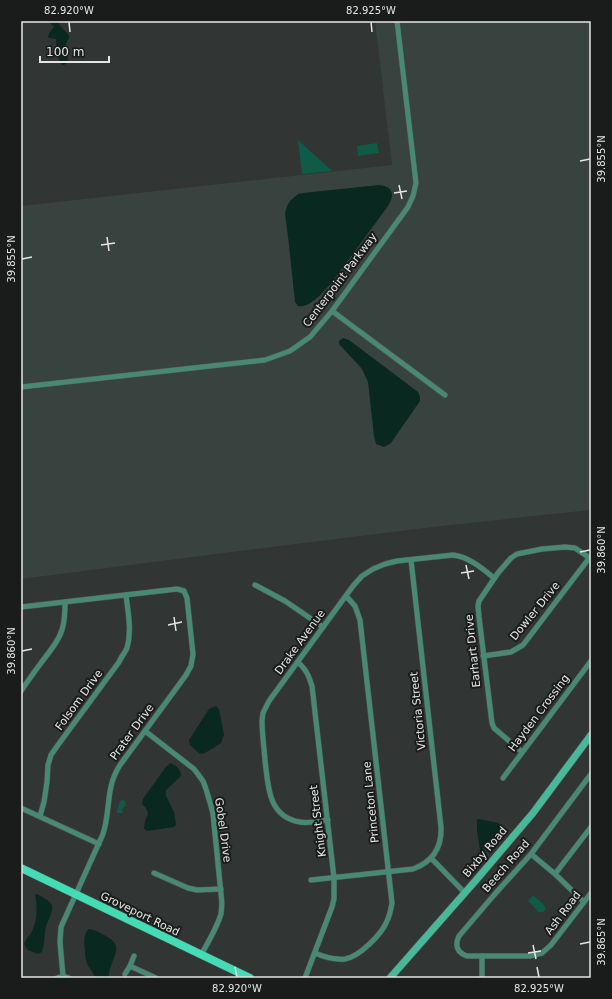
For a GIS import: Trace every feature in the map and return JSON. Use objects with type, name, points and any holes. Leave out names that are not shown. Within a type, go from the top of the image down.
[{"type":"main road","name":"Groveport Road","points":[[21,868],[250,978]]},
{"type":"street","name":"Centerpoint Parkway","points":[[21,387],[265,360],[285,354],[296,348],[310,337],[332,311],[408,207],[415,190],[416,183],[397,21]]},
{"type":"street","points":[[332,311],[445,395]]},
{"type":"street","name":"Earhart Drive","points":[[522,752],[494,728],[492,723],[483,656],[478,606],[479,601],[494,578],[510,558],[521,552],[565,547],[575,548],[590,558]]},
{"type":"street","name":"Drake Avenue","points":[[328,820],[305,822],[294,821],[278,811],[271,800],[268,788],[262,727],[263,713],[269,701],[346,596],[362,576],[373,569],[385,564],[453,555],[466,558],[494,578]]},
{"type":"street","name":"Dowler Drive","points":[[483,656],[511,652],[523,644],[590,558]]},
{"type":"street","name":"Victoria Street","points":[[411,560],[441,827],[440,844],[431,858]]},
{"type":"street","points":[[255,585],[285,601],[323,627]]},
{"type":"street","name":"Prater Drive","points":[[63,976],[60,942],[61,927],[103,834],[107,821],[113,778],[120,765],[186,676],[191,666],[193,654],[187,598],[184,591],[177,589],[126,595]]},
{"type":"street","points":[[21,606],[126,595]]},
{"type":"street","name":"Folsom Drive","points":[[40,816],[44,802],[48,765],[51,755],[119,662],[126,649],[129,636],[129,625],[126,595]]},
{"type":"street","name":"Princeton Lane","points":[[314,953],[336,959],[346,959],[355,955],[368,946],[384,927],[387,922],[392,903],[360,620],[355,606],[346,596]]},
{"type":"street","points":[[21,691],[54,646],[61,633],[65,617],[65,602]]},
{"type":"street","name":"Hayden Crossing","points":[[503,778],[591,661]]},
{"type":"street","name":"Knight Street","points":[[298,662],[308,674],[312,686],[334,878],[334,899],[332,907],[305,978]]},
{"type":"street","name":"Gobel Drive","points":[[145,731],[194,769],[203,781],[211,806],[222,907],[221,914],[201,955]]},
{"type":"street","name":"Bixby Road","points":[[390,978],[533,813],[591,735]]},
{"type":"street","name":"Beech Road","points":[[482,956],[467,956],[461,954],[457,949],[457,939],[531,854],[591,774]]},
{"type":"street","points":[[21,808],[99,844]]},
{"type":"street","points":[[555,874],[591,827]]},
{"type":"street","points":[[531,854],[555,874],[584,902]]},
{"type":"street","points":[[311,880],[409,869],[422,865],[431,858],[465,893]]},
{"type":"street","points":[[154,873],[188,888],[197,890],[221,888]]},
{"type":"street","name":"Ash Road","points":[[482,956],[530,956],[542,953],[551,945],[591,893]]},
{"type":"street","points":[[126,974],[134,956]]},
{"type":"street","points":[[482,956],[482,978]]},
{"type":"street","points":[[130,966],[156,978]]},
{"type":"street","points":[[57,978],[63,976],[69,978]]},
{"type":"shaded area","points":[[48,21],[58,21],[69,36],[66,45],[68,61],[65,64],[62,65],[57,55],[56,39],[48,37],[49,33],[54,27]]},
{"type":"shaded area","points":[[375,21],[591,21],[591,510],[441,526],[21,579],[21,206],[392,165]]},
{"type":"shaded area","points":[[379,185],[390,189],[392,198],[388,206],[326,289],[313,302],[303,306],[298,306],[295,302],[285,213],[290,201],[298,194],[303,193]]},
{"type":"shaded area","points":[[343,338],[349,340],[418,392],[420,397],[420,401],[391,443],[384,447],[376,444],[374,436],[368,382],[362,369],[339,344],[339,341]]},
{"type":"shaded area","points":[[216,706],[219,709],[224,735],[221,743],[205,753],[200,754],[190,745],[189,740],[209,709]]},
{"type":"shaded area","points":[[170,763],[178,768],[181,774],[181,776],[166,790],[166,796],[174,812],[176,825],[174,827],[147,831],[144,829],[148,814],[146,808],[142,804],[143,799]]},
{"type":"shaded area","points":[[477,819],[498,823],[501,826],[499,831],[480,852],[477,829]]},
{"type":"shaded area","points":[[36,894],[45,898],[52,905],[46,926],[42,952],[38,954],[28,950],[24,944],[33,929],[36,920],[37,910]]},
{"type":"shaded area","points":[[89,929],[102,934],[115,944],[116,954],[111,965],[109,978],[95,978],[89,967],[85,955],[84,939]]},
{"type":"green space","points":[[298,140],[332,171],[302,174]]},
{"type":"green space","points":[[377,143],[379,153],[358,156],[357,146]]},
{"type":"green space","points":[[120,801],[125,801],[126,805],[122,809],[123,813],[117,813]]},
{"type":"green space","points":[[533,895],[544,905],[546,909],[543,912],[538,912],[528,901]]}]
